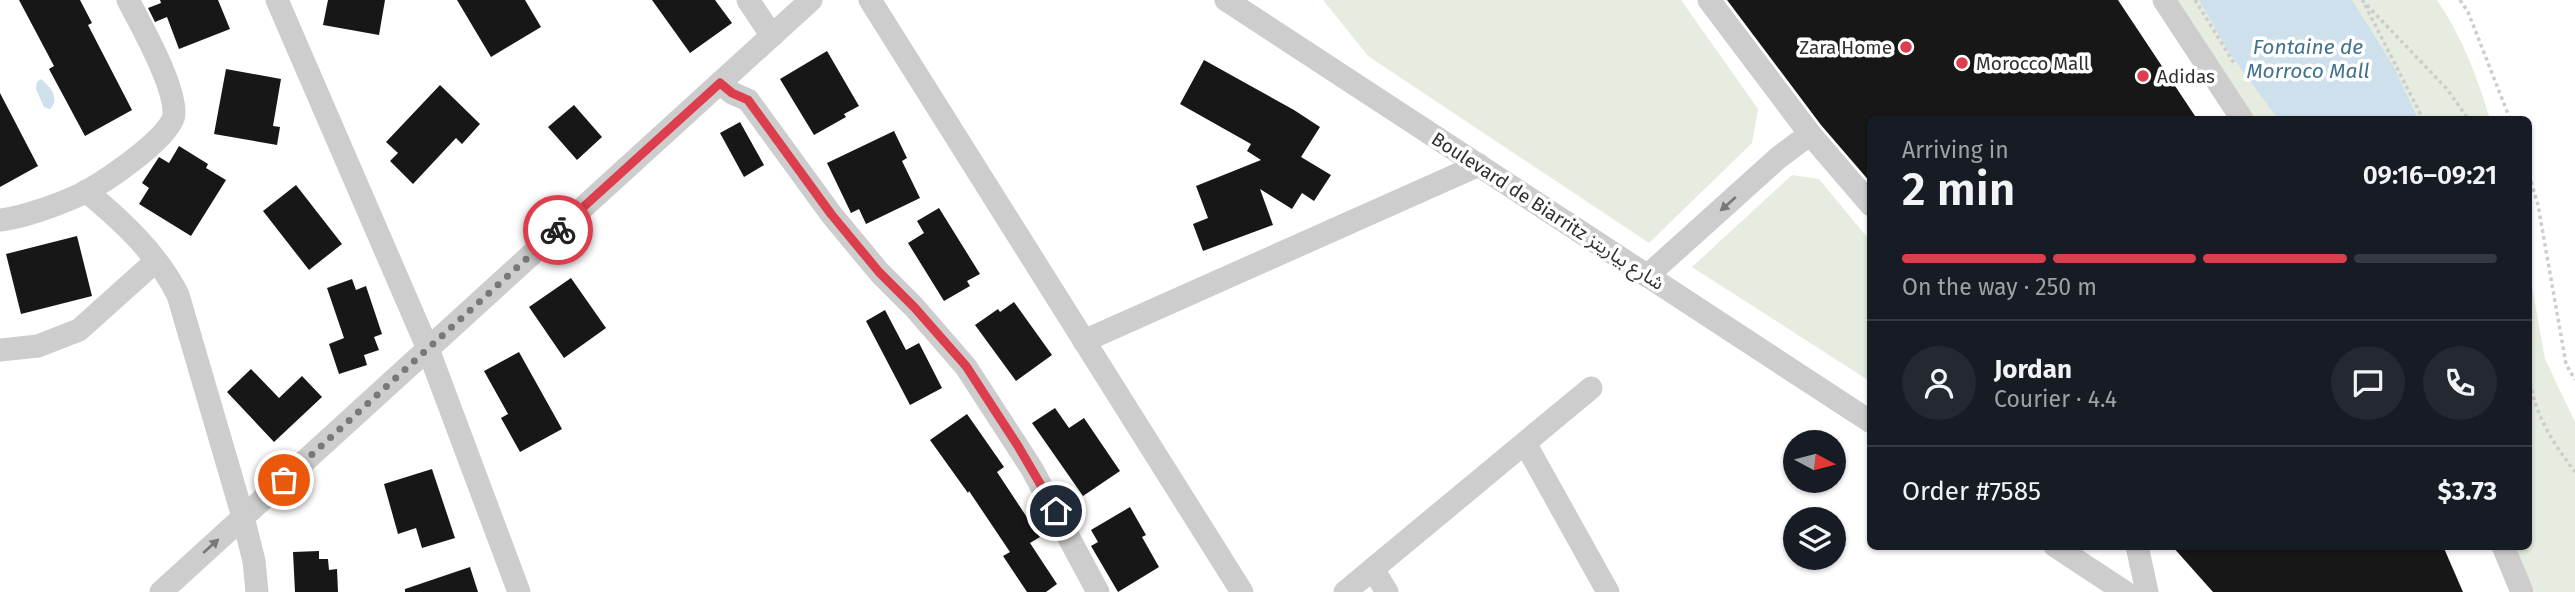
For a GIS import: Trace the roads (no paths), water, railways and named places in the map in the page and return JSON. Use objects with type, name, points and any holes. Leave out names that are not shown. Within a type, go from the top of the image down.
[{"type":"street","points":[[0,220],[19,217],[86,191],[139,155],[168,131],[173,123],[173,107],[168,86],[128,0]]},
{"type":"street","points":[[277,0],[428,349],[519,592]]},
{"type":"street","points":[[748,0],[772,36]]},
{"type":"street","points":[[161,592],[811,0]]},
{"type":"street","points":[[870,0],[1242,592]]},
{"type":"street","name":"Boulevard de Biarritz شارع بياريتز","points":[[1226,0],[1601,248],[1867,419]]},
{"type":"street","points":[[1709,0],[1810,134],[1867,200]]},
{"type":"street","points":[[2165,0],[2240,116]]},
{"type":"street","points":[[739,65],[747,82],[748,100]]},
{"type":"street","points":[[720,83],[732,93],[748,100],[831,214],[879,272],[966,366],[1032,469],[1098,592]]},
{"type":"street","points":[[1647,276],[1778,158],[1810,134]]},
{"type":"street","points":[[1084,341],[1479,165]]},
{"type":"street","points":[[86,191],[113,233],[135,253],[156,261],[178,295],[243,517],[254,561],[257,592]]},
{"type":"street","points":[[0,350],[38,346],[79,330],[156,261]]},
{"type":"street","points":[[1345,592],[1591,388]]},
{"type":"street","points":[[1525,443],[1608,592]]},
{"type":"street","points":[[2061,550],[2125,592]]},
{"type":"street","points":[[2138,550],[2147,592]]},
{"type":"street","points":[[2504,550],[2522,592]]},
{"type":"street","points":[[1373,569],[1387,592]]},
{"type":"water","name":"Fontaine de Morroco Mall","points":[[2199,0],[2352,0],[2394,67],[2417,116],[2276,116],[2230,54]]},
{"type":"water","points":[[41,79],[53,93],[54,101],[50,109],[44,107],[36,89],[37,82]]},
{"type":"place","name":"Zara Home","points":[[1906,47]]},
{"type":"place","name":"Morocco Mall","points":[[1962,63]]},
{"type":"place","name":"Adidas","points":[[2143,76]]}]
